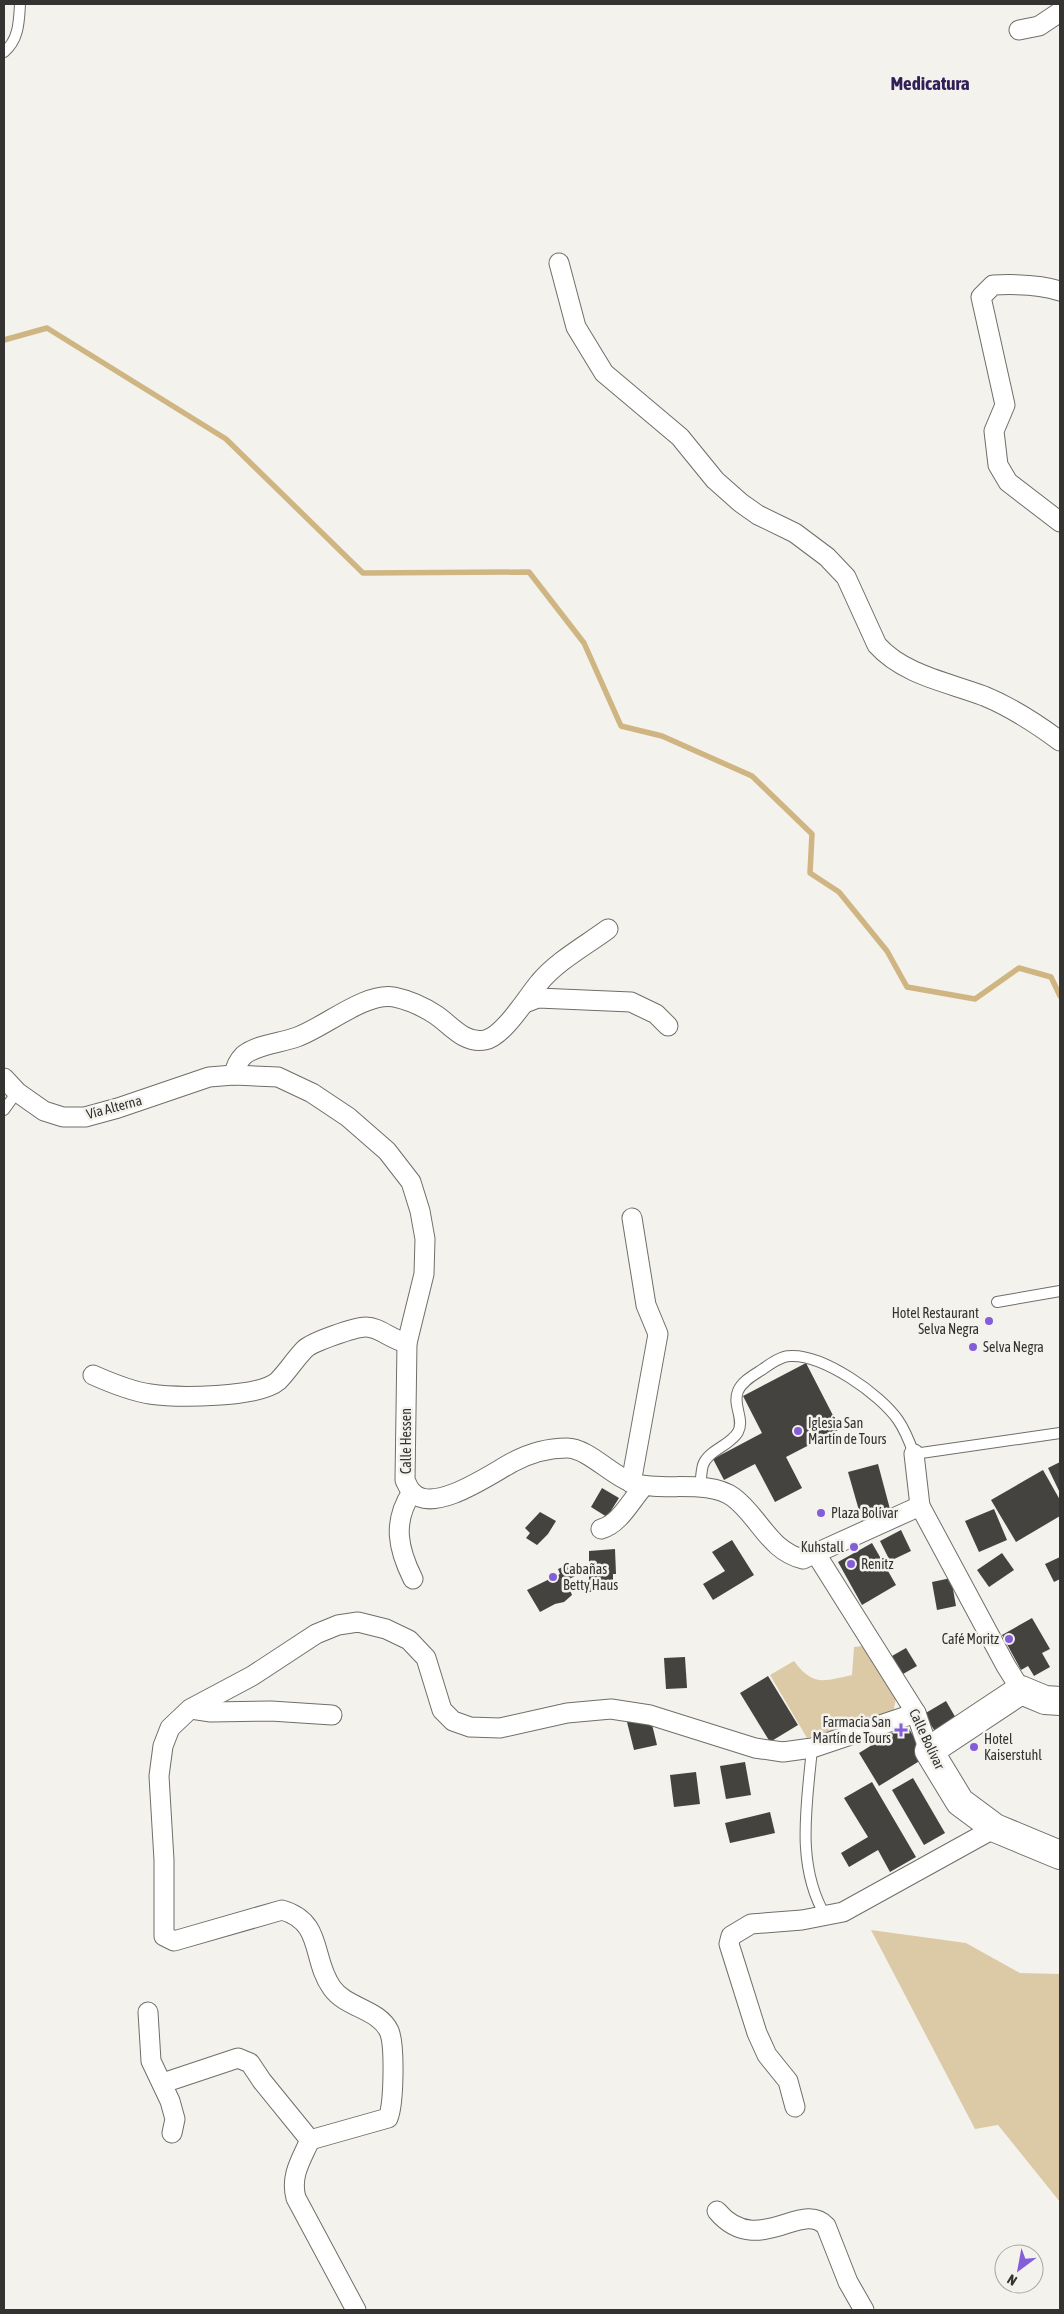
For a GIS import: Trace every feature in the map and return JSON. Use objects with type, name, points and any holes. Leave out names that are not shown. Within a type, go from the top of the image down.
[{"type":"street","points":[[1019,30],[1039,26],[1060,12]]},
{"type":"street","points":[[559,263],[576,327],[604,373],[680,437],[715,480],[734,497],[758,515],[795,533],[827,557],[846,577],[877,645],[885,654],[906,668],[1001,704],[1031,721],[1060,741]]},
{"type":"street","points":[[1060,291],[1033,286],[993,285],[982,297],[1004,405],[994,431],[998,465],[1008,482],[1060,522]]},
{"type":"street","points":[[234,1075],[235,1066],[244,1056],[258,1048],[298,1037],[323,1026],[372,999],[393,997],[412,1003],[436,1015],[462,1035],[477,1040],[492,1037],[525,1003],[539,982],[552,970],[608,929]]},
{"type":"street","points":[[525,1003],[538,998],[632,1002],[656,1014],[668,1026]]},
{"type":"street","name":"Vía Alterna","points":[[4,1078],[17,1092],[44,1110],[63,1117],[85,1116],[118,1108],[209,1077],[234,1075]]},
{"type":"street","name":"Calle Hessen","points":[[234,1075],[278,1078],[312,1093],[348,1117],[387,1151],[411,1182],[420,1211],[425,1239],[424,1274],[407,1343],[405,1480],[412,1492],[419,1497],[431,1499],[446,1496],[479,1482],[513,1462],[550,1448],[571,1448],[637,1484],[669,1489],[700,1488],[718,1490],[733,1497],[779,1549],[791,1556],[803,1559],[920,1506]]},
{"type":"street","points":[[600,1529],[609,1527],[616,1520],[637,1484],[658,1334],[646,1305],[632,1218]]},
{"type":"street","points":[[93,1375],[121,1387],[150,1394],[186,1397],[249,1392],[258,1391],[277,1382],[307,1347],[362,1327],[377,1329],[396,1341],[407,1343]]},
{"type":"street","points":[[914,1454],[920,1506],[1006,1666],[1021,1690],[1045,1700],[1060,1701]]},
{"type":"street","points":[[412,1492],[403,1505],[398,1527],[402,1554],[413,1579]]},
{"type":"street","name":"Calle Bolívar","points":[[816,1554],[916,1713],[930,1751],[960,1802],[995,1828],[1060,1855]]},
{"type":"street","points":[[356,2310],[296,2198],[294,2174],[310,2140],[388,2118],[394,2100],[390,2032],[384,2023],[334,1991],[326,1980],[307,1923],[294,1913],[282,1910],[174,1941],[164,1936],[164,1860],[159,1776],[166,1736],[176,1720],[190,1709],[252,1676],[316,1634],[338,1624],[358,1622],[398,1634],[418,1648],[426,1658],[442,1710],[453,1721],[461,1725],[500,1728],[567,1713],[611,1709],[650,1715],[769,1751],[790,1752],[812,1748],[916,1713]]},
{"type":"street","points":[[930,1751],[1021,1690]]},
{"type":"street","points":[[190,1709],[211,1712],[272,1711],[332,1715]]},
{"type":"street","points":[[795,2107],[788,2081],[767,2055],[757,2033],[729,1940],[733,1934],[751,1924],[826,1917],[843,1912],[995,1828]]},
{"type":"street","points":[[148,2012],[151,2061],[153,2069],[163,2083],[175,2119],[172,2133]]},
{"type":"street","points":[[163,2083],[238,2058],[244,2059],[310,2140]]},
{"type":"street","points":[[717,2211],[731,2224],[742,2230],[759,2231],[806,2218],[816,2218],[822,2222],[826,2226],[848,2282],[864,2310]]},
{"type":"lane","points":[[4,52],[13,42],[16,35],[20,4]]},
{"type":"lane","points":[[4,1110],[17,1092]]},
{"type":"lane","points":[[997,1302],[1060,1291]]},
{"type":"lane","points":[[700,1488],[703,1465],[707,1458],[726,1446],[738,1433],[741,1426],[736,1400],[738,1391],[754,1375],[769,1364],[788,1356],[802,1357],[822,1363],[853,1380],[882,1402],[898,1420],[914,1454],[1060,1432]]},
{"type":"lane","points":[[812,1748],[805,1823],[807,1864],[811,1888],[826,1917]]},
{"type":"shaded area","points":[[862,1646],[896,1698],[893,1714],[807,1738],[770,1675],[794,1661],[807,1675],[820,1680],[852,1675],[854,1647]]},
{"type":"shaded area","points":[[871,1930],[966,1943],[1020,1973],[1060,1974],[1060,2202],[998,2125],[975,2129]]},
{"type":"building","name":"Iglesia San Martín de Tours","points":[[806,1363],[840,1429],[786,1457],[802,1488],[775,1502],[755,1464],[724,1480],[713,1459],[762,1433],[743,1396]]},
{"type":"building","points":[[1060,1462],[1060,1493],[1048,1468]]},
{"type":"building","points":[[878,1464],[891,1513],[862,1521],[848,1472]]},
{"type":"building","points":[[1043,1470],[1060,1500],[1060,1516],[1016,1542],[991,1500]]},
{"type":"building","points":[[602,1488],[619,1498],[607,1517],[591,1507]]},
{"type":"building","points":[[994,1509],[1007,1540],[979,1552],[965,1521]]},
{"type":"building","points":[[540,1512],[556,1521],[548,1534],[537,1545],[526,1538],[530,1533],[525,1528]]},
{"type":"building","points":[[901,1530],[911,1551],[890,1561],[880,1541]]},
{"type":"building","points":[[732,1540],[754,1575],[713,1600],[703,1584],[725,1571],[712,1552]]},
{"type":"building","points":[[872,1543],[896,1585],[862,1605],[838,1562]]},
{"type":"building","points":[[615,1549],[616,1574],[613,1574],[613,1591],[589,1592],[589,1551]]},
{"type":"building","points":[[1002,1553],[1014,1570],[989,1587],[977,1570]]},
{"type":"building","points":[[1060,1557],[1060,1579],[1054,1582],[1045,1564]]},
{"type":"building","points":[[570,1564],[575,1576],[566,1581],[572,1595],[564,1602],[555,1604],[540,1612],[527,1590],[560,1574],[558,1569]]},
{"type":"building","points":[[951,1578],[956,1606],[937,1610],[932,1582]]},
{"type":"building","points":[[1032,1618],[1050,1649],[1042,1653],[1050,1667],[1034,1676],[1028,1666],[1021,1670],[1002,1635]]},
{"type":"building","points":[[906,1648],[917,1666],[903,1674],[892,1656]]},
{"type":"building","points":[[685,1657],[687,1688],[666,1689],[664,1658]]},
{"type":"building","points":[[768,1676],[798,1725],[770,1742],[740,1693]]},
{"type":"building","points":[[946,1701],[957,1720],[936,1733],[924,1714]]},
{"type":"building","points":[[650,1716],[657,1745],[634,1750],[627,1722]]},
{"type":"building","points":[[906,1724],[926,1757],[879,1786],[859,1753]]},
{"type":"building","points":[[745,1762],[751,1795],[726,1799],[720,1766]]},
{"type":"building","points":[[696,1772],[700,1804],[674,1807],[670,1775]]},
{"type":"building","points":[[913,1778],[945,1833],[924,1845],[892,1790]]},
{"type":"building","points":[[872,1782],[916,1857],[890,1872],[878,1850],[849,1867],[841,1853],[868,1837],[844,1798]]},
{"type":"building","points":[[770,1812],[775,1833],[730,1843],[725,1823]]},
{"type":"waterway","points":[[4,340],[47,328],[226,439],[363,573],[529,572],[584,643],[621,726],[662,736],[752,776],[812,834],[810,873],[839,892],[887,951],[907,987],[975,999],[1019,968],[1051,977],[1060,996]]},
{"type":"place","name":"Hotel Restaurant Selva Negra","points":[[989,1321]]},
{"type":"place","name":"Selva Negra","points":[[973,1347]]},
{"type":"place","name":"Iglesia San Martín de Tours","points":[[798,1431]]},
{"type":"place","name":"Plaza Bolívar","points":[[821,1513]]},
{"type":"place","name":"Kuhstall","points":[[854,1547]]},
{"type":"place","name":"Renitz","points":[[851,1564]]},
{"type":"place","name":"Cabañas Betty Haus","points":[[553,1577]]},
{"type":"place","name":"Café Moritz","points":[[1009,1639]]},
{"type":"place","name":"Farmacia San Martín de Tours","points":[[901,1730]]},
{"type":"place","name":"Hotel Kaiserstuhl","points":[[974,1747]]},
{"type":"district","name":"Medicatura","points":[[930,83]]}]
